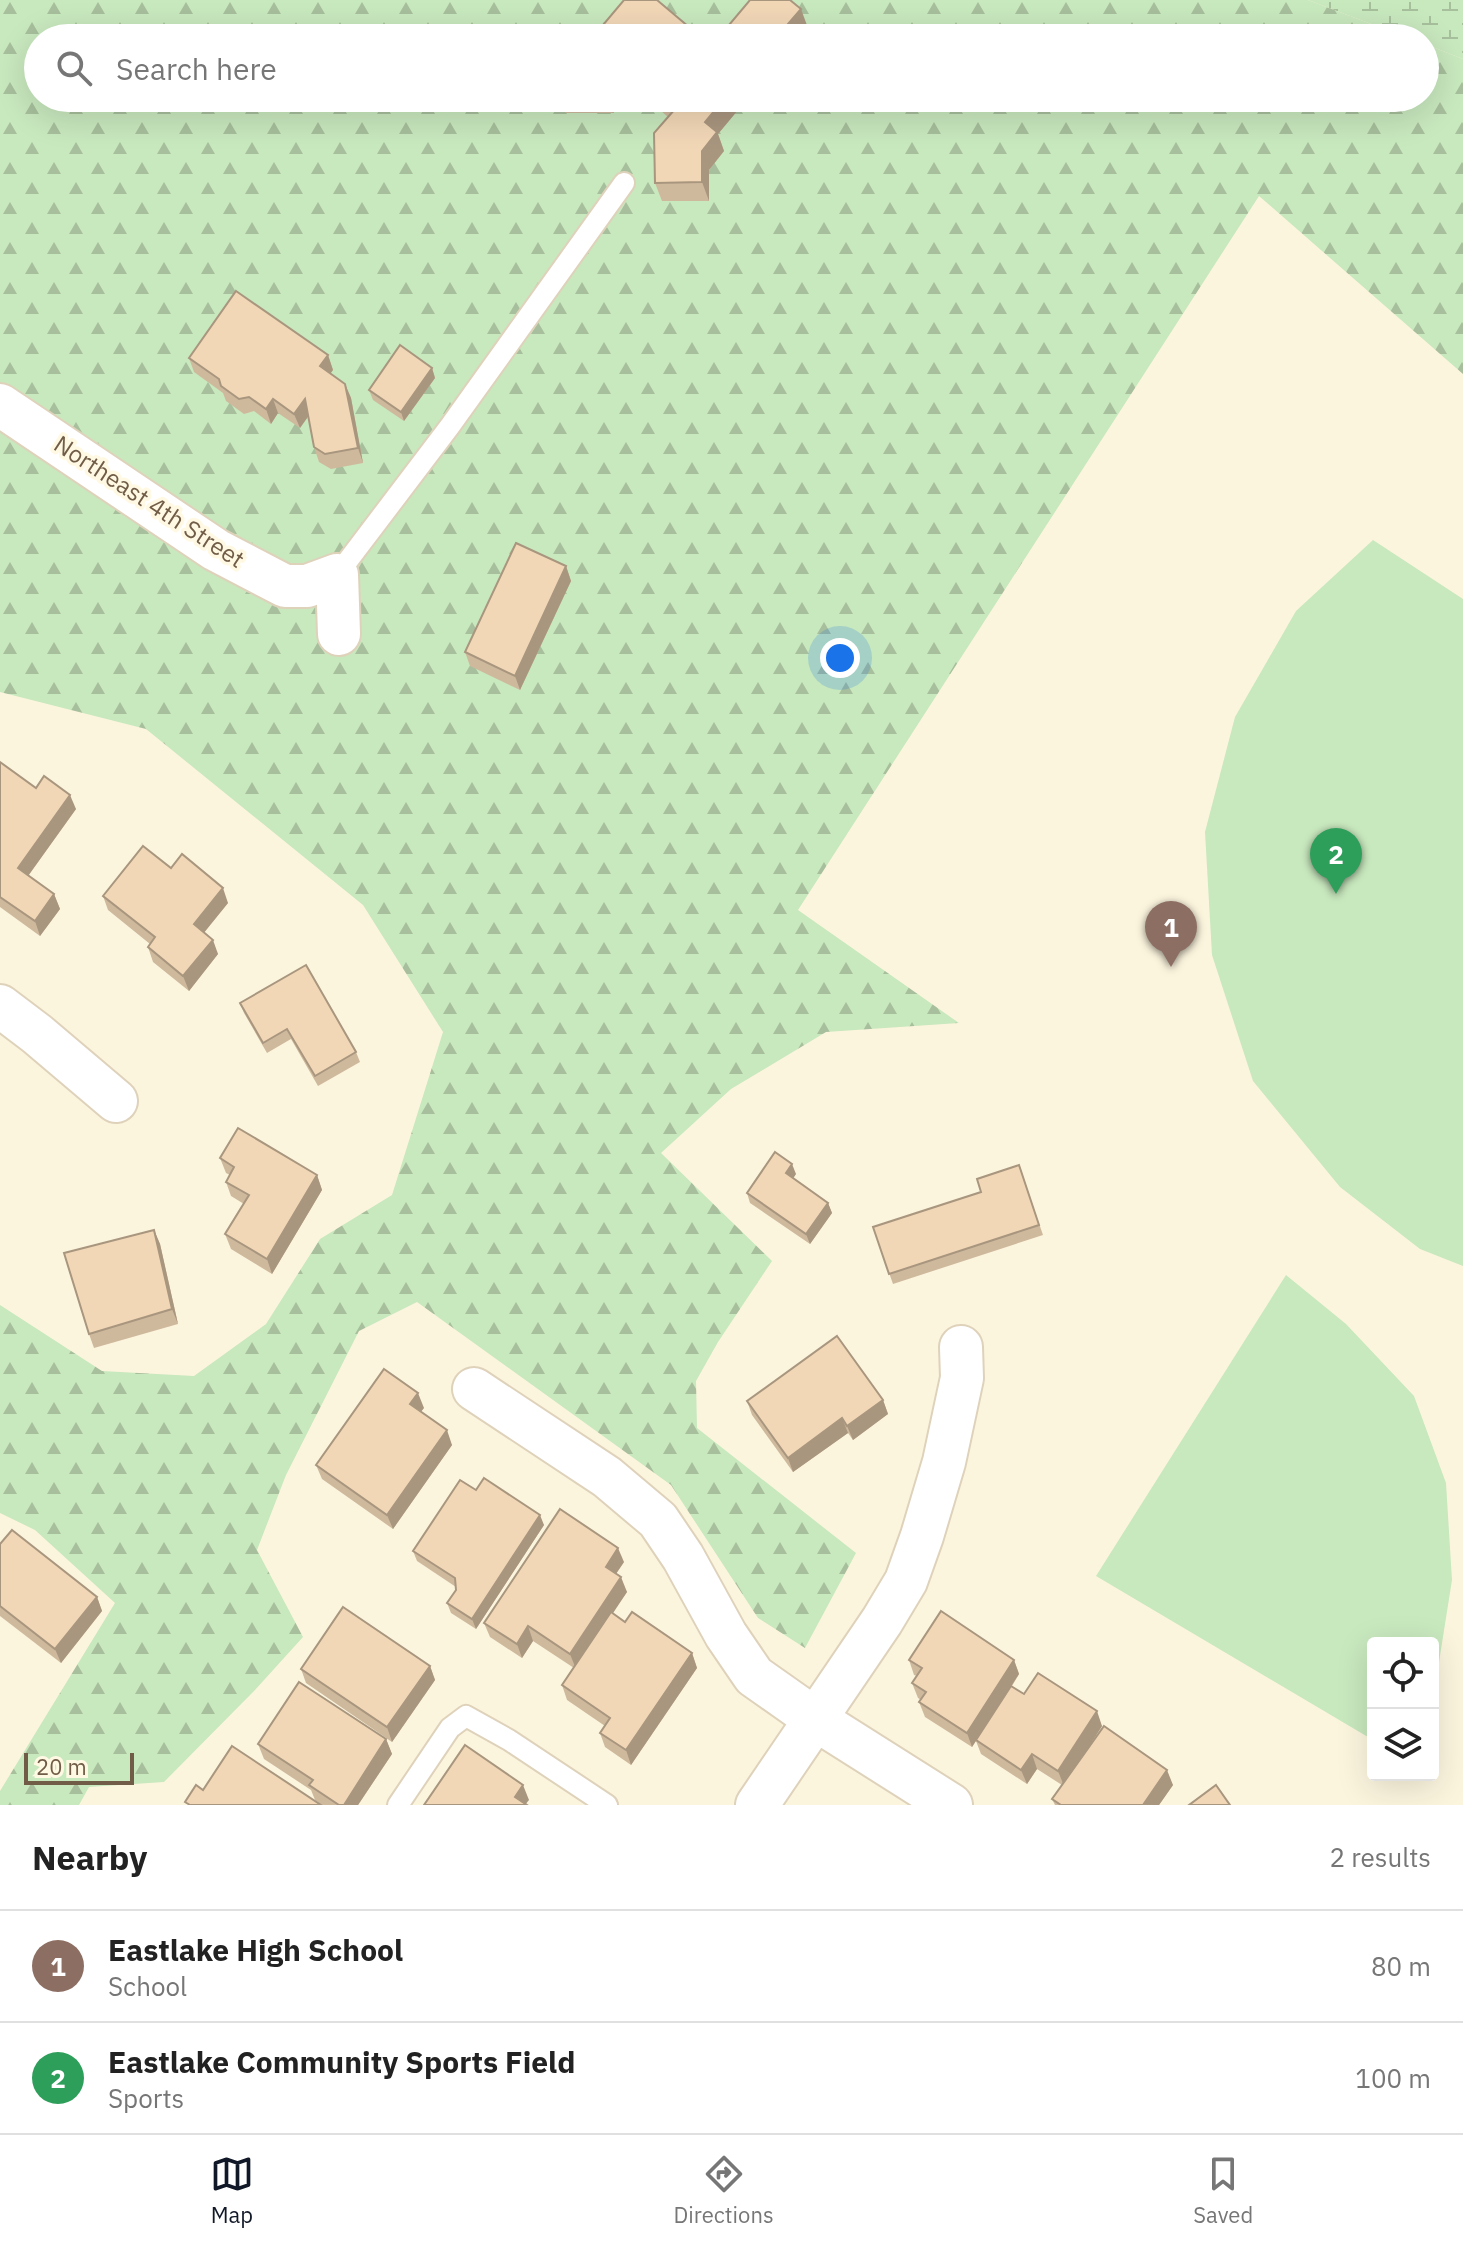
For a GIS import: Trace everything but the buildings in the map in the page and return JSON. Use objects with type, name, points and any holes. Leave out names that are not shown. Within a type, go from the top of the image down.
[{"type":"street","name":"Northeast 4th Street","points":[[0,405],[216,550],[285,586],[307,586],[337,575]]},
{"type":"street","points":[[337,575],[339,634]]},
{"type":"street","points":[[0,1006],[116,1101]]},
{"type":"street","points":[[757,1805],[906,1581],[944,1462],[962,1378],[961,1347]]},
{"type":"street","points":[[474,1389],[607,1477],[658,1520],[754,1676],[815,1719],[951,1805]]},
{"type":"lane","points":[[337,575],[450,426],[624,183]]},
{"type":"lane","points":[[398,1805],[450,1728],[466,1716],[509,1740],[607,1805]]},
{"type":"green space","points":[[0,0],[1308,0],[1371,24],[24,24],[24,112],[1439,112],[1439,50],[1463,59],[1463,374],[1259,196],[798,910],[959,1023],[826,1032],[731,1089],[661,1153],[772,1261],[696,1381],[697,1428],[856,1553],[805,1648],[758,1618],[671,1485],[417,1302],[359,1331],[286,1475],[257,1550],[303,1637],[164,1782],[89,1787],[79,1805],[0,1805],[0,1791],[115,1603],[35,1530],[0,1513],[0,1305],[102,1371],[194,1376],[266,1324],[320,1239],[392,1195],[443,1032],[363,905],[146,729],[0,692]]},
{"type":"green space","points":[[1308,0],[1463,0],[1463,59],[1439,50],[1439,24],[1371,24]]},
{"type":"green space","points":[[1373,540],[1463,599],[1463,1266],[1420,1249],[1340,1187],[1253,1081],[1212,955],[1205,832],[1235,717],[1296,611]]},
{"type":"green space","points":[[1286,1275],[1346,1324],[1414,1396],[1446,1483],[1452,1580],[1439,1662],[1439,1637],[1367,1637],[1367,1736],[1096,1576]]},
{"type":"place","name":"Eastlake Community Sports Field","points":[[1336,894]]},
{"type":"place","name":"Eastlake High School","points":[[1171,967]]}]
